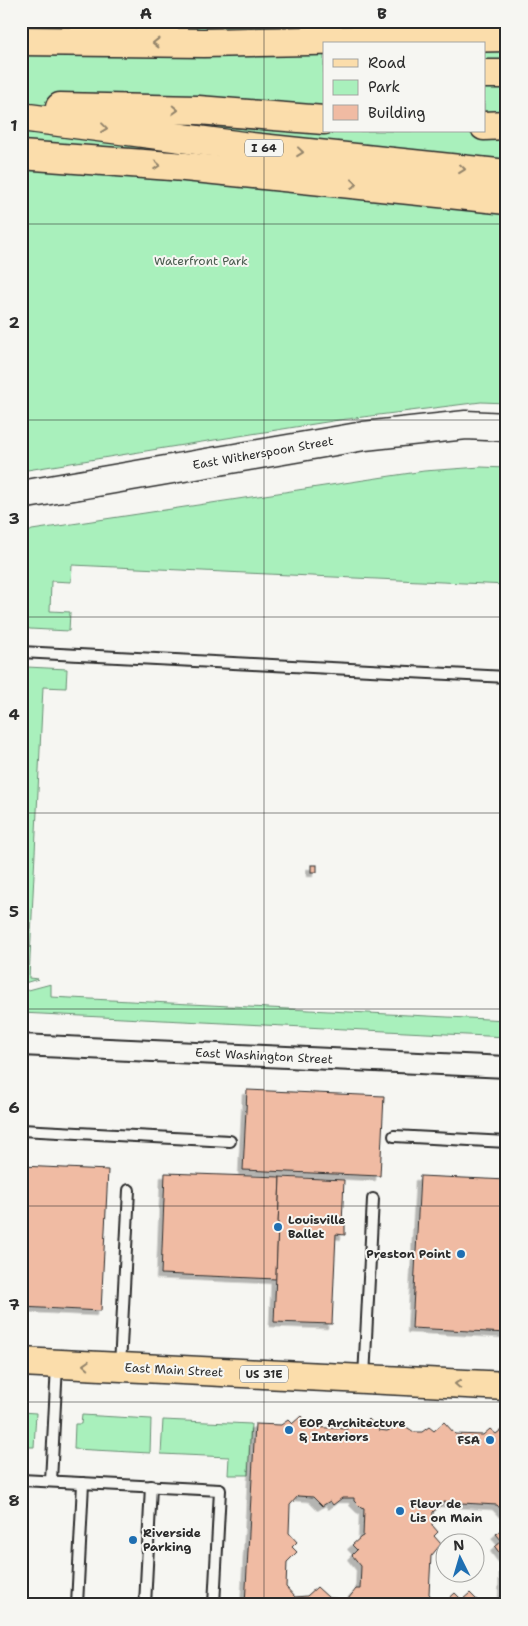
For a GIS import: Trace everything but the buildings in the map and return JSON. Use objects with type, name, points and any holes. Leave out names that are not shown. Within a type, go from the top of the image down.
[{"type":"main road","points":[[21,41],[204,43],[507,37]]},
{"type":"main road","points":[[204,43],[323,58]]},
{"type":"main road","points":[[486,74],[507,74]]},
{"type":"main road","points":[[21,106],[198,110],[323,120]]},
{"type":"main road","name":"I 64","points":[[21,117],[244,146],[507,174]]},
{"type":"main road","points":[[486,126],[507,126]]},
{"type":"main road","points":[[21,155],[185,167],[507,200]]},
{"type":"main road","name":"East Main Street","points":[[21,1362],[507,1386]]},
{"type":"street","name":"East Witherspoon Street","points":[[21,495],[364,436],[466,425],[507,427]]},
{"type":"street","name":"East Washington Street","points":[[21,1045],[507,1067]]},
{"type":"lane","points":[[21,652],[507,677]]},
{"type":"lane","points":[[21,1130],[230,1141]]},
{"type":"lane","points":[[394,1136],[507,1142]]},
{"type":"lane","points":[[120,1367],[130,1190]]},
{"type":"lane","points":[[364,1379],[373,1198]]},
{"type":"lane","points":[[51,1481],[57,1364]]},
{"type":"lane","points":[[21,1480],[220,1490],[214,1605]]},
{"type":"lane","points":[[76,1605],[83,1483]]},
{"type":"lane","points":[[145,1605],[151,1486]]},
{"type":"green space","name":"Waterfront Park","points":[[21,21],[507,21],[507,403],[481,402],[339,420],[21,471]]},
{"type":"green space","points":[[481,467],[507,468],[507,585],[72,565],[71,582],[51,581],[50,611],[70,612],[69,631],[30,629],[21,626],[21,542],[22,536],[32,530],[424,471]]},
{"type":"green space","points":[[27,667],[67,669],[66,688],[43,687],[29,978],[38,979],[21,984],[21,669]]},
{"type":"green space","points":[[51,984],[51,997],[507,1020],[507,1037],[21,1013],[21,992]]},
{"type":"green space","points":[[21,1412],[36,1413],[34,1447],[21,1447]]},
{"type":"green space","points":[[82,1415],[151,1419],[150,1453],[74,1449],[75,1424],[81,1424]]},
{"type":"green space","points":[[163,1420],[251,1424],[248,1475],[228,1475],[229,1457],[161,1454]]},
{"type":"place","name":"Louisville Ballet","points":[[278,1227]]},
{"type":"place","name":"Preston Point","points":[[461,1254]]},
{"type":"place","name":"EOP Architecture & Interiors","points":[[289,1430]]},
{"type":"place","name":"FSA","points":[[490,1440]]},
{"type":"place","name":"Fleur de Lis on Main","points":[[400,1511]]},
{"type":"place","name":"Riverside Parking","points":[[133,1540]]}]
